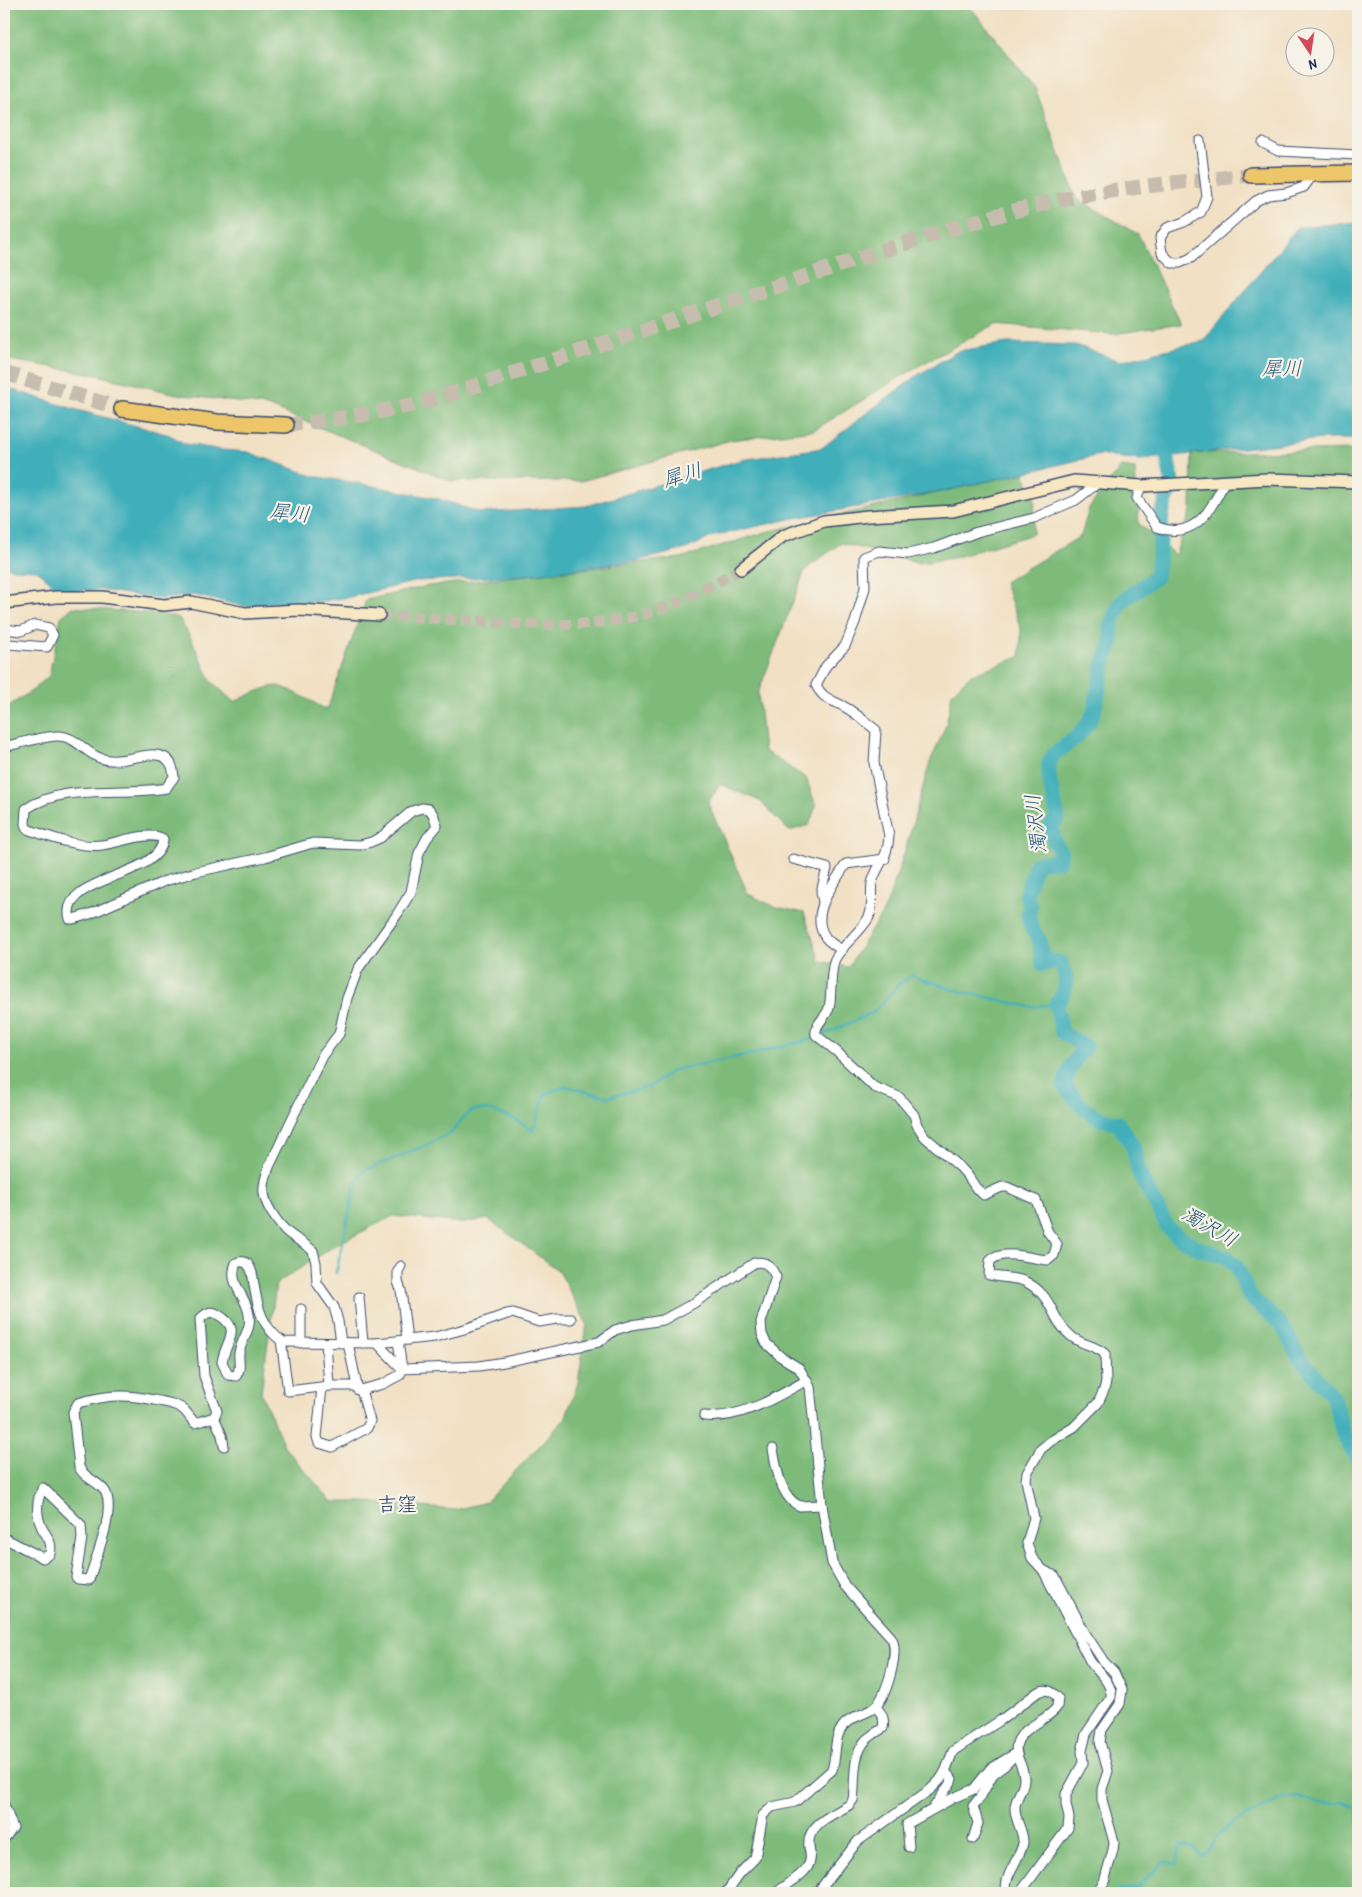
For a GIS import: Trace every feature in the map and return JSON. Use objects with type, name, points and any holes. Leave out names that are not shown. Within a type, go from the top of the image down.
[{"type":"highway","points":[[1250,175],[1358,173]]},
{"type":"highway","points":[[122,409],[217,422],[286,425]]},
{"type":"street","points":[[1200,141],[1207,197],[1201,212],[1184,222],[1167,228],[1161,234],[1160,248],[1165,258],[1172,263],[1180,263],[1191,258],[1256,200],[1268,195],[1286,193],[1304,187],[1314,173]]},
{"type":"street","points":[[1263,143],[1278,151],[1358,155]]},
{"type":"street","points":[[741,569],[784,536],[824,521],[868,516],[953,511],[1074,481],[1141,486],[1196,482],[1223,483],[1267,479],[1358,482]]},
{"type":"street","points":[[1020,1893],[1068,1828],[1069,1818],[1066,1794],[1083,1763],[1082,1751],[1086,1734],[1111,1697],[1112,1690],[1090,1661],[1043,1570],[1032,1558],[1027,1543],[1034,1518],[1026,1480],[1027,1473],[1041,1450],[1074,1427],[1098,1403],[1106,1382],[1105,1354],[1071,1337],[1064,1329],[1048,1299],[1040,1291],[1023,1281],[989,1275],[990,1261],[999,1255],[1014,1255],[1030,1259],[1048,1260],[1054,1255],[1056,1244],[1048,1232],[1036,1200],[1008,1187],[1002,1187],[984,1195],[979,1192],[960,1167],[925,1137],[917,1125],[914,1115],[900,1097],[874,1087],[836,1051],[817,1037],[815,1031],[829,1008],[834,960],[870,915],[872,884],[885,859],[889,847],[889,836],[874,763],[876,730],[843,706],[828,700],[819,692],[816,685],[826,666],[845,646],[855,622],[865,588],[864,557],[879,550],[908,554],[934,548],[977,532],[1034,518],[1076,500],[1098,483]]},
{"type":"street","points":[[1141,486],[1137,498],[1157,527],[1174,531],[1195,525],[1202,520],[1223,483]]},
{"type":"street","points":[[4,603],[56,597],[102,596],[164,605],[191,602],[245,613],[298,610],[379,615]]},
{"type":"street","points":[[4,630],[21,631],[35,625],[49,628],[53,635],[47,647],[8,644],[4,646]]},
{"type":"street","points":[[4,747],[58,736],[74,740],[100,758],[123,761],[155,754],[166,758],[172,766],[174,777],[166,788],[151,791],[109,790],[85,792],[42,800],[26,809],[24,824],[26,829],[75,844],[101,845],[154,835],[162,839],[160,849],[149,861],[90,887],[72,901],[68,910],[70,919],[90,914],[165,881],[265,857],[312,843],[360,845],[380,838],[412,811],[422,808],[429,809],[433,814],[437,826],[427,838],[419,853],[411,892],[358,969],[347,998],[339,1034],[322,1056],[269,1167],[264,1182],[266,1200],[285,1231],[313,1251],[316,1263],[316,1283],[334,1307],[370,1421],[367,1428],[332,1447],[319,1443],[317,1437],[326,1387],[326,1343]]},
{"type":"street","points":[[793,859],[827,868],[821,892],[823,902],[820,921],[826,938],[842,950]]},
{"type":"street","points":[[823,902],[846,864],[885,859]]},
{"type":"street","points":[[4,1538],[36,1556],[43,1558],[48,1556],[52,1547],[51,1541],[40,1525],[38,1505],[38,1496],[43,1488],[81,1525],[82,1538],[76,1577],[84,1581],[89,1580],[108,1517],[108,1503],[102,1488],[82,1473],[78,1467],[73,1412],[78,1403],[125,1395],[139,1396],[173,1404],[184,1410],[195,1423],[214,1417],[217,1411],[204,1376],[200,1319],[206,1314],[215,1313],[226,1320],[230,1326],[232,1333],[222,1362],[228,1375],[236,1376],[239,1370],[239,1352],[250,1323],[249,1311],[234,1282],[233,1270],[236,1263],[241,1261],[251,1268],[257,1301],[264,1321],[271,1334],[283,1342],[377,1344],[435,1337],[513,1313],[539,1322],[557,1318],[571,1319]]},
{"type":"street","points":[[377,1344],[402,1369],[479,1366],[504,1362],[599,1342],[615,1330],[663,1320],[694,1303],[758,1262],[769,1266],[776,1277],[761,1322],[762,1334],[766,1343],[799,1368],[810,1387],[813,1400],[822,1505],[832,1563],[838,1576],[894,1642],[895,1651],[885,1692],[876,1707],[851,1718],[842,1727],[836,1741],[832,1770],[795,1802],[772,1807],[763,1815],[755,1858],[740,1872],[726,1893]]},
{"type":"street","points":[[281,1340],[288,1392],[326,1387],[359,1388],[400,1376],[402,1369],[402,1341],[401,1290],[398,1282],[398,1271],[401,1266]]},
{"type":"street","points":[[359,1296],[363,1343]]},
{"type":"street","points":[[301,1309],[301,1343]]},
{"type":"street","points":[[704,1416],[717,1417],[765,1403],[807,1380]]},
{"type":"street","points":[[214,1417],[222,1435],[224,1446]]},
{"type":"street","points":[[773,1450],[784,1490],[791,1500],[800,1506],[822,1505]]},
{"type":"street","points":[[1043,1570],[1056,1576],[1085,1633],[1104,1662],[1114,1672],[1122,1690],[1120,1704],[1102,1730],[1100,1742],[1108,1771],[1102,1789],[1102,1800],[1114,1842],[1104,1882],[1096,1893]]},
{"type":"street","points":[[4,1608],[4,1622]]},
{"type":"street","points":[[817,1893],[858,1842],[931,1789],[940,1780],[945,1772],[950,1754],[959,1746],[1001,1720],[1038,1692],[1049,1690],[1058,1698],[1057,1707],[1049,1716],[1026,1731],[1017,1743],[1016,1753],[1024,1781],[1014,1809],[1023,1844],[1006,1882],[1006,1891],[1008,1893]]},
{"type":"street","points":[[776,1893],[808,1868],[811,1861],[809,1846],[812,1830],[849,1805],[853,1800],[856,1762],[859,1752],[867,1739],[883,1728],[883,1715],[876,1707]]},
{"type":"street","points":[[909,1847],[907,1824],[953,1798],[974,1789],[990,1769],[1016,1753]]},
{"type":"street","points":[[973,1839],[978,1823],[973,1806],[975,1802],[981,1796],[993,1774],[1004,1766],[1016,1753]]},
{"type":"street","points":[[933,1809],[952,1782],[952,1778],[945,1772]]},
{"type":"street","points":[[4,1805],[12,1828],[4,1839]]},
{"type":"green space","points":[[4,4],[968,4],[1035,88],[1076,198],[1138,234],[1181,324],[1112,334],[996,324],[915,368],[814,430],[731,440],[581,481],[451,481],[267,406],[176,394],[93,374],[4,359]]},
{"type":"green space","points":[[1358,450],[1358,1893],[4,1893],[4,709],[33,690],[49,676],[61,617],[73,607],[159,614],[179,618],[193,642],[211,681],[234,702],[273,686],[278,686],[327,710],[366,600],[428,586],[681,558],[766,532],[1024,473],[1035,500],[1033,534],[953,558],[920,563],[841,543],[805,570],[758,693],[764,751],[806,778],[816,806],[809,825],[789,831],[760,801],[720,784],[708,803],[748,894],[773,906],[804,913],[820,961],[848,967],[886,907],[906,848],[929,765],[946,725],[952,693],[971,674],[1020,657],[1021,629],[1004,582],[1081,536],[1089,508],[1121,467],[1135,469],[1139,524],[1175,555],[1191,511],[1192,453]],"holes":[[[393,1216],[462,1223],[488,1219],[559,1271],[587,1324],[578,1383],[565,1419],[486,1502],[455,1510],[364,1502],[332,1502],[285,1448],[261,1393],[276,1284],[334,1246]]]},
{"type":"water","name":"犀川","points":[[1358,222],[1358,439],[1322,439],[1140,460],[1100,455],[941,492],[790,519],[714,536],[686,549],[637,561],[526,575],[418,581],[345,598],[284,606],[274,602],[247,607],[194,595],[161,599],[100,590],[60,591],[37,570],[13,569],[4,566],[4,387],[74,409],[170,435],[185,444],[248,452],[313,476],[439,499],[481,513],[586,506],[741,460],[822,448],[918,375],[958,351],[1007,343],[1076,345],[1119,361],[1203,341],[1298,227]]},
{"type":"waterway","name":"濁沢川","points":[[1164,438],[1172,482],[1162,514],[1156,577],[1120,604],[1111,625],[1112,643],[1104,663],[1094,712],[1088,724],[1077,737],[1053,755],[1049,763],[1049,777],[1058,818],[1051,825],[1055,843],[1061,853],[1058,861],[1036,864],[1026,893],[1030,906],[1028,916],[1032,929],[1039,939],[1043,964],[1054,961],[1062,964],[1064,970],[1066,981],[1064,990],[1056,1004],[1062,1033],[1085,1046],[1072,1064],[1064,1085],[1081,1105],[1093,1115],[1108,1121],[1117,1122],[1133,1146],[1139,1173],[1168,1228],[1180,1238],[1199,1248],[1228,1258],[1237,1267],[1250,1297],[1281,1324],[1299,1357],[1334,1398],[1343,1434],[1358,1461]]},
{"type":"waterway","points":[[821,1036],[874,1012],[900,983],[912,975],[950,989],[1031,1007],[1056,1004]]},
{"type":"waterway","points":[[336,1273],[355,1186],[363,1171],[448,1134],[471,1111],[482,1110],[498,1113],[533,1131],[545,1094],[566,1086],[608,1097],[651,1086],[673,1070],[747,1055],[816,1038]]},
{"type":"waterway","points":[[1113,1893],[1138,1887],[1163,1862],[1177,1864],[1180,1847],[1182,1846],[1193,1848],[1202,1856],[1209,1851],[1216,1838],[1231,1824],[1283,1798],[1298,1796],[1318,1803],[1343,1802],[1358,1808]]},
{"type":"tunnel","points":[[286,425],[358,415],[429,401],[900,245],[1006,213],[1068,198],[1172,183],[1251,175]]},
{"type":"tunnel","points":[[4,373],[122,409]]},
{"type":"tunnel","points":[[379,615],[542,624],[606,622],[648,613],[672,605],[741,569]]},
{"type":"district","name":"吉窪","points":[[397,1503]]}]
